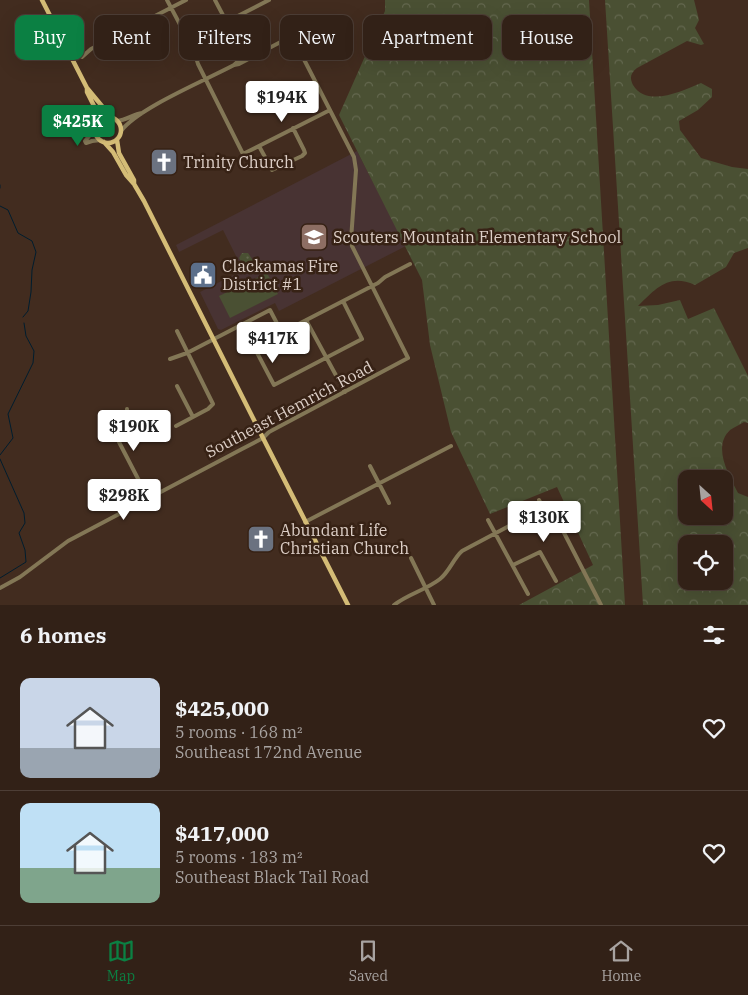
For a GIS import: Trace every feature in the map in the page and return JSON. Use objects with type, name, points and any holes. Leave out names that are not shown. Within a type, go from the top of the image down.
[{"type":"main road","points":[[42,0],[87,88],[87,92],[98,114],[97,136],[113,152],[144,201],[348,605]]},
{"type":"main road","points":[[87,88],[111,118]]},
{"type":"main road","points":[[98,122],[104,118],[111,118],[117,120],[121,126],[117,140],[118,150],[134,180],[134,184]]},
{"type":"main road","points":[[102,141],[112,142],[117,140]]},
{"type":"street","points":[[167,0],[244,154],[330,110]]},
{"type":"street","points":[[84,55],[91,49],[186,0]]},
{"type":"street","points":[[215,0],[222,15]]},
{"type":"street","points":[[240,15],[269,0]]},
{"type":"street","points":[[270,47],[292,36],[354,157],[356,164],[351,240],[354,251],[371,286]]},
{"type":"street","points":[[117,120],[125,120],[142,113],[241,60]]},
{"type":"street","points":[[234,65],[246,60]]},
{"type":"street","points":[[121,131],[142,113]]},
{"type":"street","points":[[259,146],[272,170],[305,153],[293,128]]},
{"type":"street","points":[[96,129],[85,140],[86,144],[92,140],[102,141]]},
{"type":"street","points":[[342,301],[362,339],[274,385],[254,347],[410,264]]},
{"type":"street","name":"Southeast Hemrich Road","points":[[0,588],[20,578],[68,541],[408,358],[371,286]]},
{"type":"street","points":[[170,359],[187,353],[270,310],[282,333]]},
{"type":"street","points":[[306,320],[344,392]]},
{"type":"street","points":[[176,426],[210,408],[213,404],[177,331]]},
{"type":"street","points":[[177,386],[192,417]]},
{"type":"street","points":[[127,409],[127,424],[119,438],[119,442],[148,498]]},
{"type":"street","points":[[305,522],[451,446]]},
{"type":"street","points":[[370,466],[389,503]]},
{"type":"street","points":[[539,500],[554,530]]},
{"type":"street","points":[[394,605],[402,598],[443,576],[454,558],[462,551],[543,508]]},
{"type":"street","points":[[488,520],[528,594]]},
{"type":"street","points":[[559,523],[601,605]]},
{"type":"street","points":[[513,565],[540,552],[556,581]]},
{"type":"street","points":[[411,558],[434,605]]},
{"type":"shaded area","name":"Scouters Mountain Elementary School","points":[[357,151],[406,246],[279,311],[275,303],[221,330],[218,329],[200,292],[243,270],[223,230],[179,252],[176,245]]},
{"type":"green space","points":[[385,0],[589,0],[590,15],[502,15],[502,60],[592,60],[592,50],[625,605],[519,605],[593,565],[557,487],[490,514],[451,432],[430,345],[422,280],[339,115],[363,60],[492,60],[492,15],[383,15]]},
{"type":"green space","points":[[605,0],[694,0],[699,20],[695,28],[704,44],[701,45],[687,41],[637,68],[632,73],[631,80],[639,92],[647,96],[656,97],[675,93],[701,83],[712,89],[712,97],[698,110],[679,121],[680,130],[701,158],[732,167],[748,169],[748,248],[734,253],[726,267],[695,285],[678,281],[664,284],[651,293],[638,306],[658,305],[680,300],[688,319],[714,308],[748,376],[748,423],[744,422],[730,430],[722,444],[722,453],[727,470],[678,470],[678,525],[733,525],[733,483],[738,493],[748,497],[748,605],[643,605]]},
{"type":"green space","points":[[242,253],[248,253],[252,259],[259,261],[257,268],[249,272],[246,271],[239,258]]},
{"type":"green space","points":[[267,273],[278,294],[230,318],[219,296]]},
{"type":"waterway","points":[[0,206],[8,210],[18,233],[32,241],[36,252],[32,270],[28,311],[23,317]]},
{"type":"waterway","points":[[0,455],[13,438],[8,414],[33,363],[34,351],[26,336],[24,323]]},
{"type":"waterway","points":[[0,459],[24,513],[25,523],[19,533],[25,550],[26,562],[0,578]]},
{"type":"place","name":"Trinity Church","points":[[164,162]]},
{"type":"place","name":"Scouters Mountain Elementary School","points":[[314,237]]},
{"type":"place","name":"Clackamas Fire District #1","points":[[203,275]]},
{"type":"place","name":"Abundant Life Christian Church","points":[[261,539]]}]
